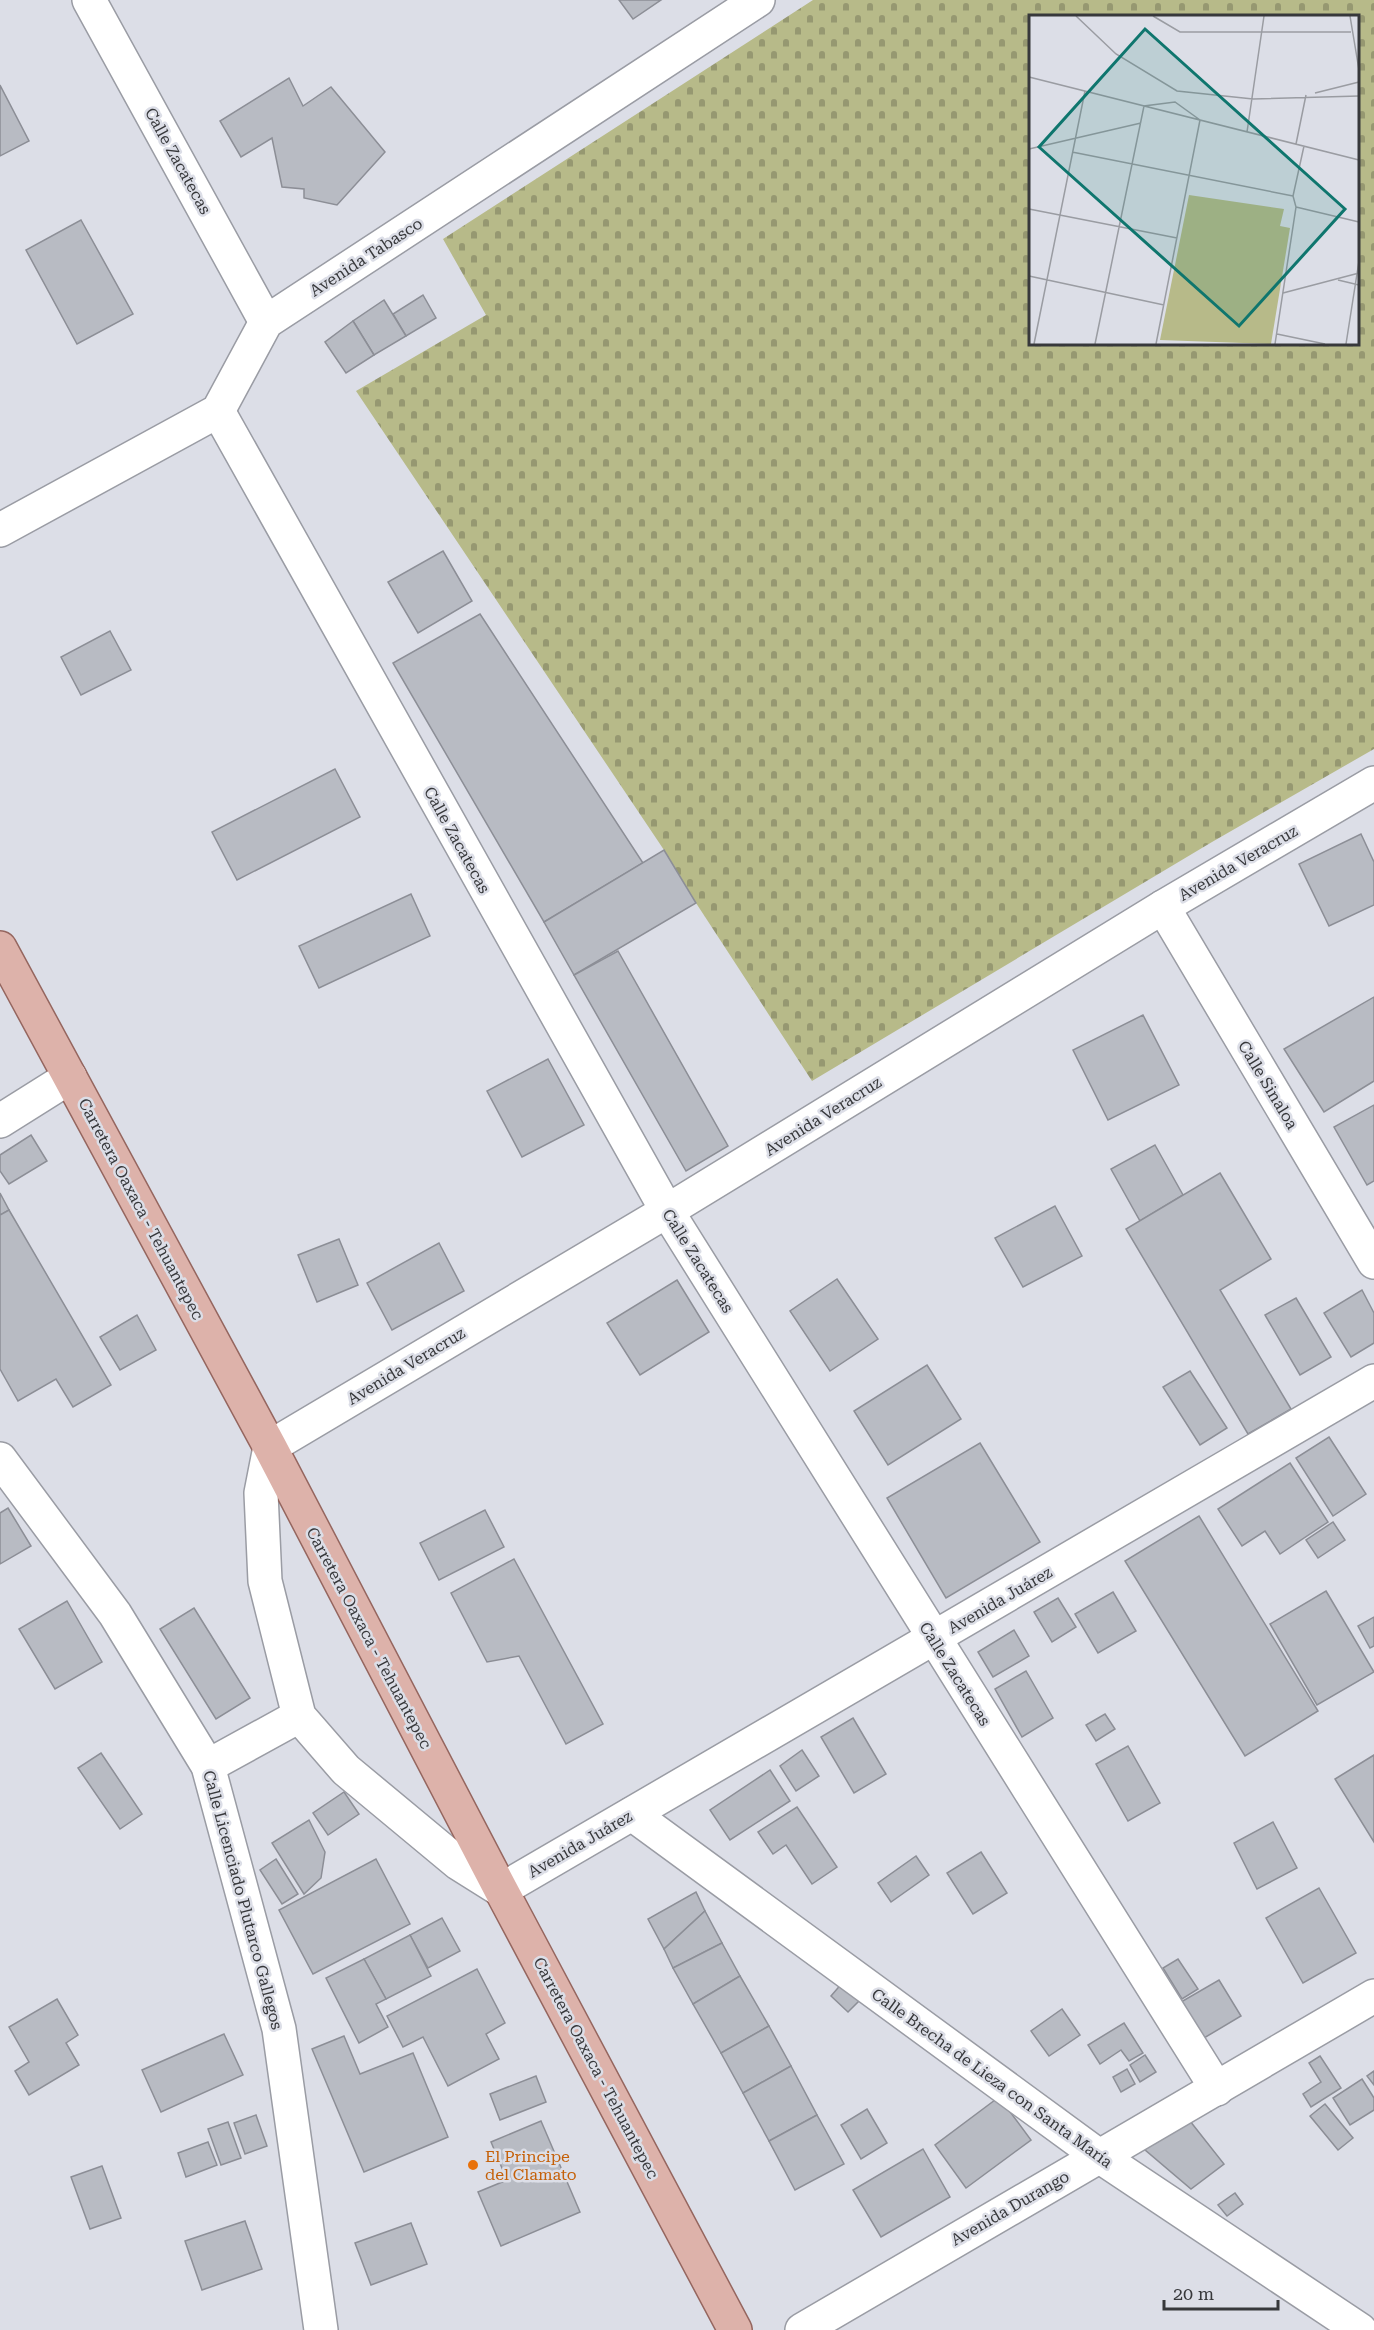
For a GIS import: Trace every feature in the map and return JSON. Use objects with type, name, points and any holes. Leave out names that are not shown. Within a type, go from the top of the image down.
[{"type":"main road","name":"Carretera Oaxaca - Tehuantepec","points":[[0,948],[270,1447],[501,1890],[735,2330]]},
{"type":"street","name":"Calle Zacatecas","points":[[89,0],[266,322]]},
{"type":"street","name":"Avenida Tabasco","points":[[218,411],[266,322],[758,0]]},
{"type":"street","name":"Calle Zacatecas","points":[[218,411],[667,1211],[1217,2089]]},
{"type":"street","points":[[0,531],[218,411]]},
{"type":"street","name":"Avenida Veracruz","points":[[270,1447],[667,1211],[1162,907],[1374,783]]},
{"type":"street","name":"Calle Sinaloa","points":[[1162,907],[1374,1262]]},
{"type":"street","points":[[0,1120],[70,1077]]},
{"type":"street","name":"Avenida Juárez","points":[[501,1890],[1374,1381]]},
{"type":"street","points":[[270,1447],[261,1493],[265,1581],[299,1716],[346,1770],[458,1863],[501,1890]]},
{"type":"street","name":"Calle Licenciado Plutarco Gallegos","points":[[0,1460],[115,1614],[208,1766],[279,2029],[321,2330]]},
{"type":"street","points":[[208,1766],[299,1716]]},
{"type":"street","name":"Calle Brecha de Lieza con Santa María","points":[[632,1814],[1099,2156],[1360,2330]]},
{"type":"street","name":"Avenida Durango","points":[[802,2330],[1374,1996]]},
{"type":"green space","points":[[813,0],[1374,0],[1374,749],[1212,842],[812,1081],[664,850],[356,391],[486,315],[443,239]]},
{"type":"building","points":[[619,0],[661,0],[633,19]]},
{"type":"building","points":[[289,78],[303,106],[331,87],[385,152],[337,205],[304,198],[304,189],[282,187],[272,138],[241,157],[220,121]]},
{"type":"building","points":[[0,85],[29,141],[0,156]]},
{"type":"building","points":[[81,220],[133,314],[77,344],[26,250]]},
{"type":"building","points":[[423,295],[436,318],[406,336],[393,314]]},
{"type":"building","points":[[384,300],[406,336],[374,355],[353,321]]},
{"type":"building","points":[[353,321],[374,355],[346,373],[325,342]]},
{"type":"building","points":[[443,551],[472,601],[418,633],[388,582]]},
{"type":"building","points":[[480,614],[643,863],[544,922],[393,663]]},
{"type":"building","points":[[110,631],[131,670],[81,695],[61,657]]},
{"type":"building","points":[[335,769],[360,817],[237,880],[212,832]]},
{"type":"building","points":[[1361,834],[1374,862],[1374,905],[1329,926],[1299,864]]},
{"type":"building","points":[[664,850],[696,903],[574,975],[544,922]]},
{"type":"building","points":[[411,894],[430,936],[319,988],[299,946]]},
{"type":"building","points":[[618,951],[728,1146],[686,1171],[574,975]]},
{"type":"building","points":[[1374,997],[1374,1081],[1324,1112],[1284,1049]]},
{"type":"building","points":[[1143,1015],[1179,1085],[1108,1120],[1073,1050]]},
{"type":"building","points":[[548,1059],[584,1125],[522,1157],[487,1091]]},
{"type":"building","points":[[1374,1105],[1374,1181],[1367,1185],[1334,1127]]},
{"type":"building","points":[[31,1135],[47,1161],[9,1184],[0,1171],[0,1155]]},
{"type":"building","points":[[1155,1145],[1183,1195],[1140,1221],[1111,1169]]},
{"type":"building","points":[[1220,1173],[1271,1259],[1220,1290],[1291,1409],[1248,1434],[1126,1229]]},
{"type":"building","points":[[0,1193],[9,1210],[0,1215]]},
{"type":"building","points":[[1055,1206],[1082,1256],[1023,1287],[995,1238]]},
{"type":"building","points":[[9,1210],[111,1385],[73,1407],[56,1379],[18,1401],[0,1369],[0,1215]]},
{"type":"building","points":[[339,1239],[358,1285],[317,1302],[298,1255]]},
{"type":"building","points":[[439,1243],[464,1291],[392,1330],[367,1283]]},
{"type":"building","points":[[837,1279],[878,1339],[830,1371],[790,1311]]},
{"type":"building","points":[[677,1280],[709,1332],[640,1375],[607,1323]]},
{"type":"building","points":[[1362,1290],[1374,1313],[1374,1343],[1351,1357],[1324,1313]]},
{"type":"building","points":[[1296,1298],[1331,1357],[1300,1375],[1265,1315]]},
{"type":"building","points":[[137,1315],[156,1350],[120,1370],[100,1337]]},
{"type":"building","points":[[927,1365],[961,1419],[888,1465],[854,1411]]},
{"type":"building","points":[[1190,1371],[1227,1428],[1200,1445],[1163,1387]]},
{"type":"building","points":[[1329,1437],[1366,1494],[1333,1516],[1296,1458]]},
{"type":"building","points":[[980,1443],[1040,1542],[946,1598],[887,1498]]},
{"type":"building","points":[[1290,1463],[1328,1522],[1280,1554],[1265,1531],[1242,1546],[1218,1509]]},
{"type":"building","points":[[8,1508],[31,1546],[0,1564],[0,1513]]},
{"type":"building","points":[[485,1510],[504,1547],[439,1580],[420,1543]]},
{"type":"building","points":[[1199,1516],[1318,1711],[1245,1756],[1125,1561]]},
{"type":"building","points":[[1333,1522],[1345,1540],[1318,1558],[1306,1540]]},
{"type":"building","points":[[514,1559],[603,1724],[566,1744],[519,1656],[487,1662],[451,1593]]},
{"type":"building","points":[[1326,1591],[1374,1672],[1317,1705],[1270,1624]]},
{"type":"building","points":[[1113,1592],[1136,1631],[1098,1653],[1075,1614]]},
{"type":"building","points":[[1058,1598],[1076,1627],[1052,1642],[1034,1612]]},
{"type":"building","points":[[67,1601],[102,1662],[55,1689],[19,1629]]},
{"type":"building","points":[[194,1608],[250,1698],[216,1719],[160,1629]]},
{"type":"building","points":[[1374,1617],[1374,1646],[1370,1648],[1358,1626]]},
{"type":"building","points":[[1014,1630],[1029,1656],[993,1677],[978,1652]]},
{"type":"building","points":[[1026,1671],[1053,1718],[1022,1737],[995,1689]]},
{"type":"building","points":[[1105,1714],[1115,1729],[1096,1741],[1086,1725]]},
{"type":"building","points":[[853,1718],[886,1774],[854,1793],[821,1737]]},
{"type":"building","points":[[1128,1746],[1160,1803],[1128,1821],[1096,1764]]},
{"type":"building","points":[[802,1750],[819,1776],[796,1791],[780,1766]]},
{"type":"building","points":[[101,1753],[142,1814],[120,1829],[78,1768]]},
{"type":"building","points":[[1374,1755],[1374,1842],[1335,1779]]},
{"type":"building","points":[[770,1770],[790,1801],[730,1840],[710,1810]]},
{"type":"building","points":[[344,1792],[359,1814],[328,1835],[313,1813]]},
{"type":"building","points":[[797,1807],[837,1867],[812,1884],[786,1845],[773,1854],[758,1832]]},
{"type":"building","points":[[309,1820],[325,1852],[321,1878],[304,1894],[272,1843]]},
{"type":"building","points":[[1273,1822],[1297,1868],[1257,1889],[1234,1843]]},
{"type":"building","points":[[981,1852],[1007,1893],[973,1914],[947,1873]]},
{"type":"building","points":[[916,1856],[929,1875],[891,1902],[878,1883]]},
{"type":"building","points":[[276,1859],[298,1894],[282,1904],[260,1870]]},
{"type":"building","points":[[376,1859],[410,1924],[313,1974],[279,1910]]},
{"type":"building","points":[[1319,1888],[1356,1953],[1303,1983],[1266,1918]]},
{"type":"building","points":[[696,1892],[705,1911],[664,1949],[648,1919]]},
{"type":"building","points":[[705,1911],[722,1943],[673,1968],[664,1949]]},
{"type":"building","points":[[442,1918],[460,1951],[428,1968],[410,1935]]},
{"type":"building","points":[[410,1935],[431,1976],[386,1999],[364,1959]]},
{"type":"building","points":[[722,1943],[740,1976],[693,2004],[673,1968]]},
{"type":"building","points":[[364,1959],[386,1999],[376,2004],[388,2027],[359,2043],[326,1978]]},
{"type":"building","points":[[1178,1959],[1198,1989],[1182,1999],[1163,1968]]},
{"type":"building","points":[[477,1969],[505,2023],[486,2034],[499,2059],[448,2086],[423,2037],[403,2047],[387,2016]]},
{"type":"building","points":[[740,1976],[769,2026],[721,2053],[693,2004]]},
{"type":"building","points":[[1219,1980],[1241,2016],[1204,2038],[1181,2002]]},
{"type":"building","points":[[843,1982],[861,1999],[848,2012],[831,1996]]},
{"type":"building","points":[[57,1999],[78,2035],[66,2043],[79,2065],[29,2095],[15,2071],[29,2062],[9,2027]]},
{"type":"building","points":[[1062,2009],[1080,2035],[1049,2056],[1031,2031]]},
{"type":"building","points":[[1124,2023],[1143,2053],[1129,2061],[1121,2050],[1100,2064],[1088,2045]]},
{"type":"building","points":[[769,2026],[791,2066],[743,2093],[721,2053]]},
{"type":"building","points":[[224,2034],[243,2075],[161,2112],[142,2070]]},
{"type":"building","points":[[344,2036],[360,2074],[413,2053],[448,2137],[364,2172],[312,2049]]},
{"type":"building","points":[[1145,2055],[1156,2072],[1140,2082],[1130,2065]]},
{"type":"building","points":[[1320,2056],[1341,2088],[1311,2107],[1303,2094],[1321,2082],[1309,2063]]},
{"type":"building","points":[[791,2066],[817,2115],[769,2141],[743,2093]]},
{"type":"building","points":[[1127,2069],[1135,2084],[1121,2092],[1113,2077]]},
{"type":"building","points":[[1374,2071],[1374,2085],[1367,2076]]},
{"type":"building","points":[[536,2076],[546,2102],[500,2120],[490,2094]]},
{"type":"building","points":[[1362,2079],[1374,2098],[1374,2110],[1350,2125],[1333,2098]]},
{"type":"building","points":[[999,2097],[1031,2140],[966,2188],[935,2145]]},
{"type":"building","points":[[1325,2104],[1353,2138],[1338,2150],[1310,2116]]},
{"type":"building","points":[[867,2109],[887,2143],[861,2159],[841,2125]]},
{"type":"building","points":[[256,2115],[267,2146],[245,2154],[234,2123]]},
{"type":"building","points":[[817,2115],[844,2164],[795,2190],[769,2141]]},
{"type":"building","points":[[541,2121],[580,2212],[501,2246],[478,2192],[507,2180],[491,2142]]},
{"type":"building","points":[[1190,2121],[1224,2164],[1191,2189],[1144,2149]]},
{"type":"building","points":[[228,2122],[241,2158],[221,2165],[208,2129]]},
{"type":"building","points":[[208,2142],[217,2165],[186,2177],[178,2153]]},
{"type":"building","points":[[923,2149],[950,2197],[881,2237],[853,2190]]},
{"type":"building","points":[[102,2166],[121,2218],[90,2229],[71,2177]]},
{"type":"building","points":[[1235,2193],[1243,2204],[1227,2216],[1218,2205]]},
{"type":"building","points":[[245,2221],[262,2269],[202,2290],[185,2241]]},
{"type":"building","points":[[411,2223],[427,2264],[371,2285],[355,2243]]},
{"type":"place","name":"El Principe del Clamato","points":[[473,2165]]}]
